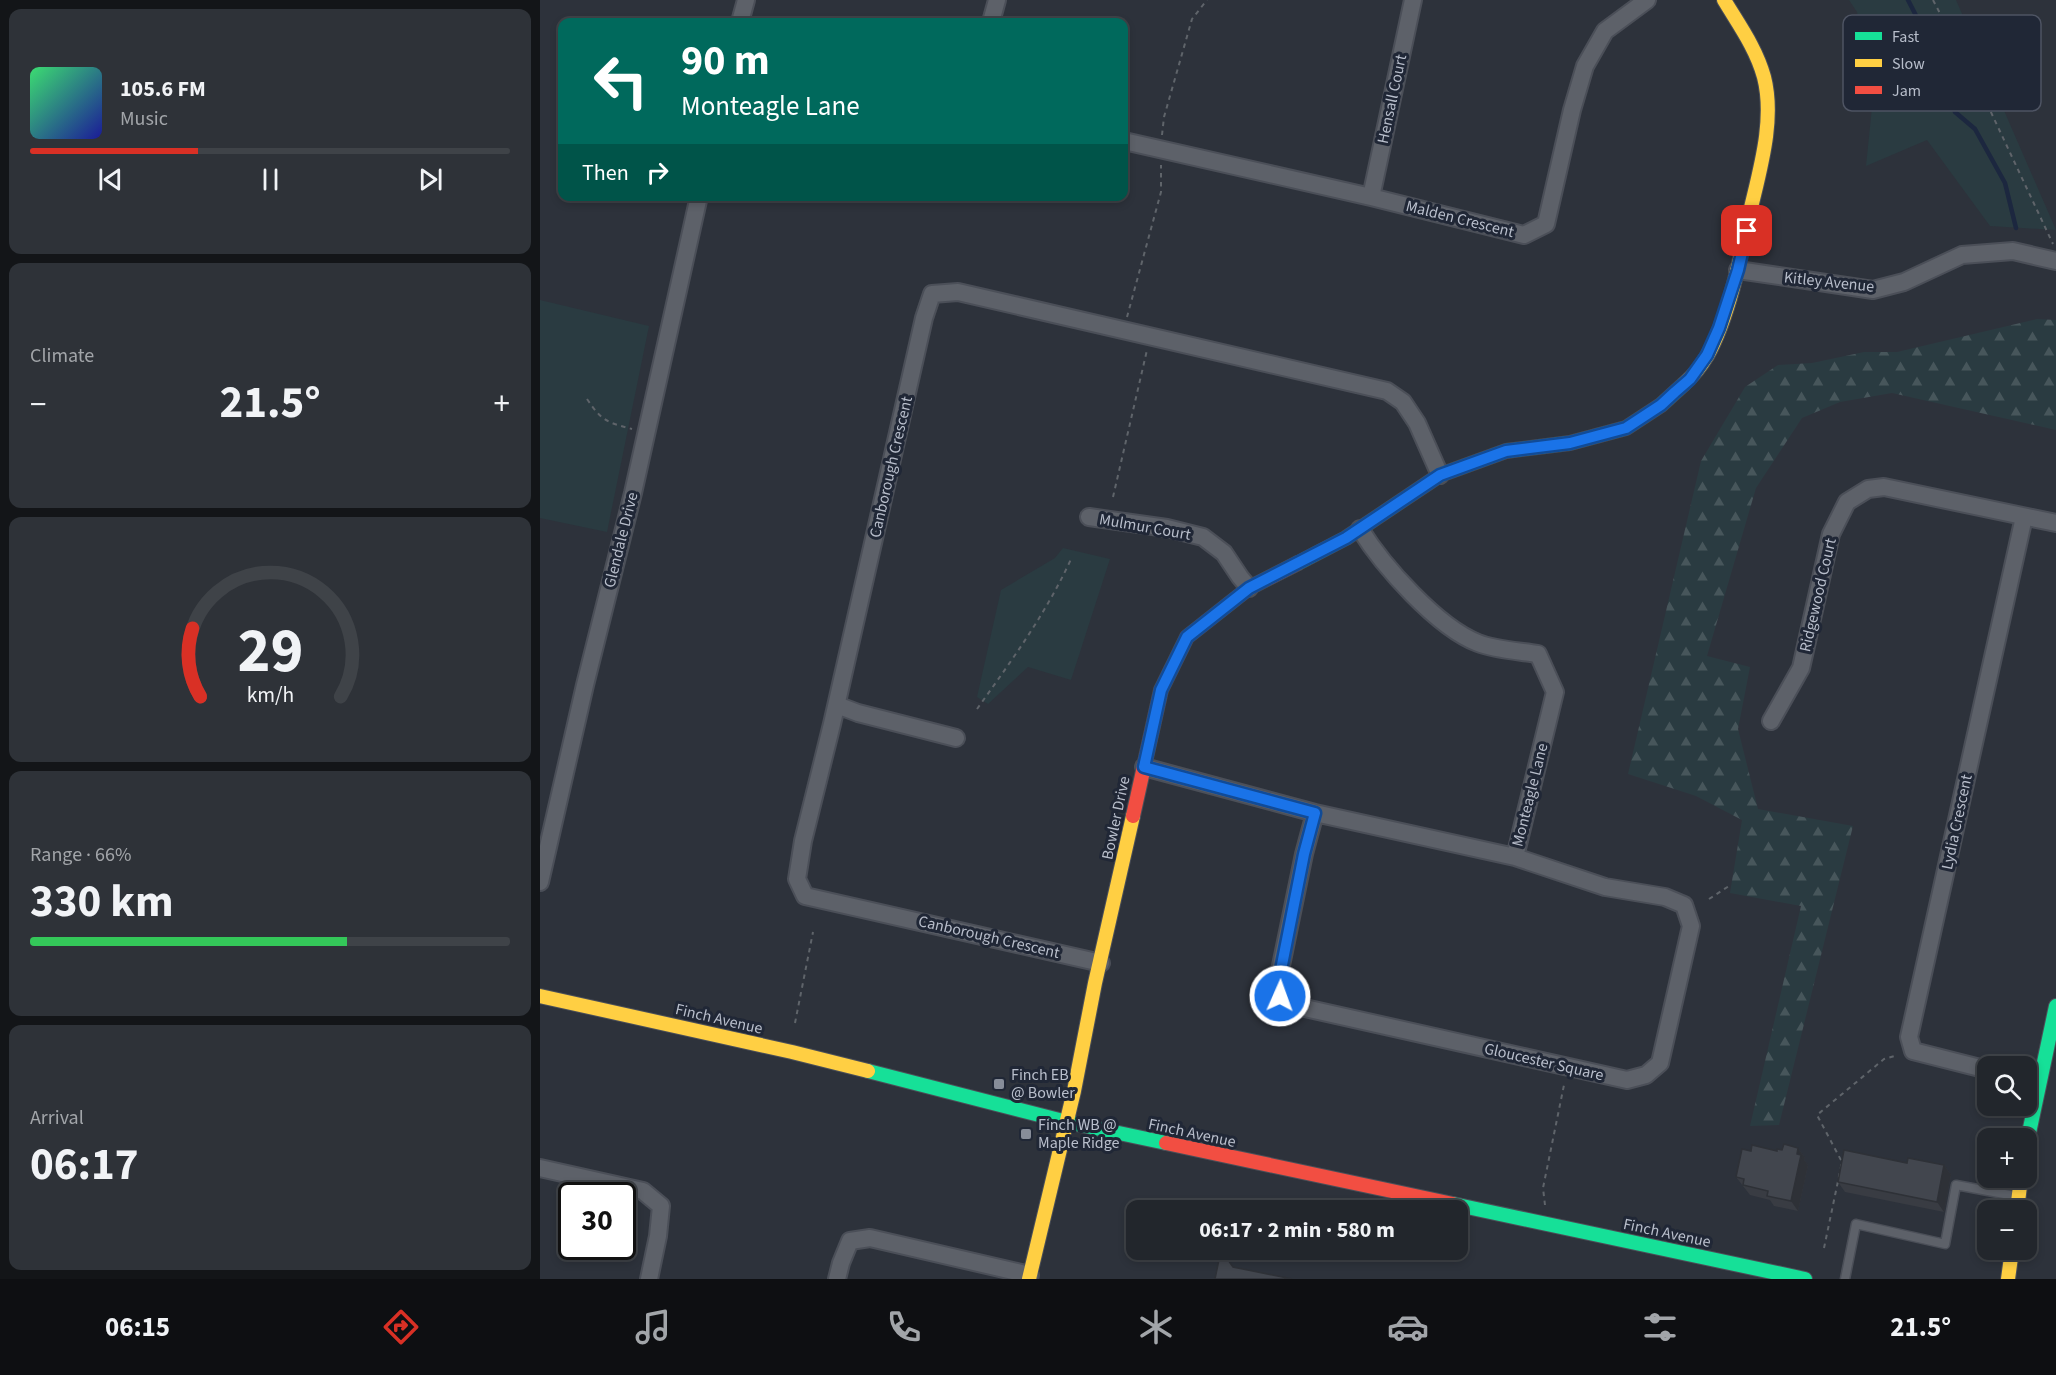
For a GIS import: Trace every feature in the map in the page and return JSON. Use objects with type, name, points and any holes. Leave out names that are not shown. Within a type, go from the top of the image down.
[{"type":"street","points":[[741,18],[746,0]]},
{"type":"street","points":[[993,18],[997,0]]},
{"type":"street","name":"Hensall Court","points":[[1371,197],[1413,0]]},
{"type":"street","name":"Malden Crescent","points":[[1128,142],[1371,197],[1524,235],[1546,224],[1572,110],[1585,66],[1605,31],[1647,0]]},
{"type":"street","name":"Bowler Drive","points":[[1030,1277],[1067,1122],[1161,690],[1187,637],[1249,588],[1346,538],[1440,475],[1506,451],[1570,443],[1626,428],[1661,405],[1690,379],[1707,355],[1719,328],[1738,270],[1764,149],[1767,111],[1764,78],[1751,43],[1724,0]]},
{"type":"street","name":"Glendale Drive","points":[[540,882],[585,685],[633,493],[698,201]]},
{"type":"street","name":"Kitley Avenue","points":[[1738,270],[1873,290],[1904,282],[1962,255],[2013,251],[2056,261]]},
{"type":"street","name":"Canborough Crescent","points":[[1101,963],[805,896],[797,879],[924,318],[932,294],[958,292],[1387,391],[1403,402],[1417,423],[1440,475]]},
{"type":"street","name":"Ridgewood Court","points":[[1772,721],[1802,668],[1831,534],[1847,502],[1868,489],[1884,487],[2056,523]]},
{"type":"street","name":"Mulmur Court","points":[[1089,517],[1167,528],[1203,537],[1224,553],[1249,588]]},
{"type":"street","name":"Lydia Crescent","points":[[1913,1051],[1909,1037],[2024,517]]},
{"type":"street","name":"Monteagle Lane","points":[[1144,767],[1315,813],[1515,857],[1555,692],[1538,654],[1479,643],[1440,620],[1389,567],[1370,545],[1360,528]]},
{"type":"street","points":[[837,705],[858,713],[956,738]]},
{"type":"street","name":"Gloucester Square","points":[[1315,813],[1304,854],[1278,985],[1280,996],[1287,1005],[1627,1080],[1646,1075],[1660,1063],[1691,926],[1684,905],[1665,897],[1605,886],[1515,857]]},
{"type":"street","name":"Finch Avenue","points":[[540,996],[792,1052],[1067,1122],[1805,1279]]},
{"type":"street","points":[[2037,1068],[2056,1006]]},
{"type":"street","points":[[1913,1051],[1977,1067]]},
{"type":"street","points":[[540,1167],[643,1191],[661,1206],[658,1236],[649,1279]]},
{"type":"street","points":[[837,1279],[850,1241],[870,1238],[1030,1277]]},
{"type":"street","points":[[2008,1279],[2011,1260]]},
{"type":"lane","points":[[1845,1279],[1856,1224],[1945,1244],[1956,1185],[2005,1200]]},
{"type":"path","points":[[1933,0],[1941,15]]},
{"type":"path","points":[[1990,111],[2053,244]]},
{"type":"path","points":[[1113,497],[1150,336]]},
{"type":"path","points":[[586,399],[606,422],[632,429]]},
{"type":"path","points":[[977,709],[1024,644],[1059,586],[1072,557]]},
{"type":"path","points":[[1709,899],[1729,886]]},
{"type":"path","points":[[795,1023],[813,932]]},
{"type":"path","points":[[1824,1248],[1842,1162],[1817,1115],[1884,1059],[1913,1051]]},
{"type":"path","points":[[1546,1223],[1543,1188],[1564,1085]]},
{"type":"green space","points":[[1849,0],[1956,0],[1963,15],[1858,15]]},
{"type":"green space","points":[[1872,111],[2004,111],[2056,230],[1990,226],[1927,140],[1866,166]]},
{"type":"green space","points":[[540,300],[649,326],[607,532],[540,518]]},
{"type":"green space","points":[[2037,319],[2056,320],[2056,430],[1892,393],[1840,402],[1802,418],[1756,488],[1707,656],[1750,667],[1738,729],[1758,809],[1853,826],[1779,1125],[1750,1126],[1801,906],[1730,893],[1742,820],[1696,796],[1628,774],[1701,461],[1745,387],[1778,365],[1812,363],[1864,352],[1897,352]]},
{"type":"green space","points":[[1063,548],[1110,559],[1071,680],[1028,667],[988,704],[977,697],[1001,590],[1055,558]]},
{"type":"building","points":[[1784,1144],[1798,1148],[1797,1154],[1801,1155],[1791,1201],[1767,1196],[1768,1191],[1743,1185],[1744,1179],[1736,1177],[1742,1149],[1751,1151],[1752,1145],[1777,1151],[1777,1149],[1782,1150]]},
{"type":"building","points":[[1844,1150],[1907,1163],[1908,1158],[1944,1165],[1937,1202],[1838,1182]]},
{"type":"building","points":[[1219,1260],[1228,1260],[1233,1267],[1292,1279],[1215,1279]]},
{"type":"waterway","points":[[1908,0],[1916,15]]},
{"type":"waterway","points":[[1955,111],[1975,129],[2005,183],[2016,228]]},
{"type":"traffic: fast","points":[[1298,563],[1346,538],[1440,475],[1506,451],[1570,443],[1626,428],[1661,405],[1684,384]]},
{"type":"traffic: fast","points":[[2030,1128],[2056,1006]]},
{"type":"traffic: fast","points":[[868,1071],[1067,1122],[1166,1143]]},
{"type":"traffic: fast","points":[[1468,1207],[1805,1279]]},
{"type":"traffic: slow","points":[[1684,384],[1707,356],[1728,305],[1762,162],[1767,127],[1767,93],[1761,66],[1747,37],[1724,0]]},
{"type":"traffic: slow","points":[[1029,1279],[1074,1091],[1095,983],[1133,816]]},
{"type":"traffic: slow","points":[[540,996],[868,1071]]},
{"type":"traffic: slow","points":[[2018,1200],[2020,1188]]},
{"type":"traffic: slow","points":[[2008,1279],[2011,1260]]},
{"type":"traffic: jam","points":[[1133,816],[1161,690],[1187,637],[1249,588],[1298,563]]},
{"type":"traffic: jam","points":[[1166,1143],[1434,1200]]},
{"type":"place","name":"Finch EB @ Bowler","points":[[999,1084]]},
{"type":"place","name":"Finch WB @ Maple Ridge","points":[[1026,1134]]},
{"type":"route","points":[[1280,996],[1278,985],[1304,854],[1315,813],[1144,767],[1161,690],[1187,637],[1249,588],[1346,538],[1440,475],[1506,451],[1570,443],[1626,428],[1661,405],[1690,379],[1707,355],[1719,328],[1738,270],[1747,231]]}]
